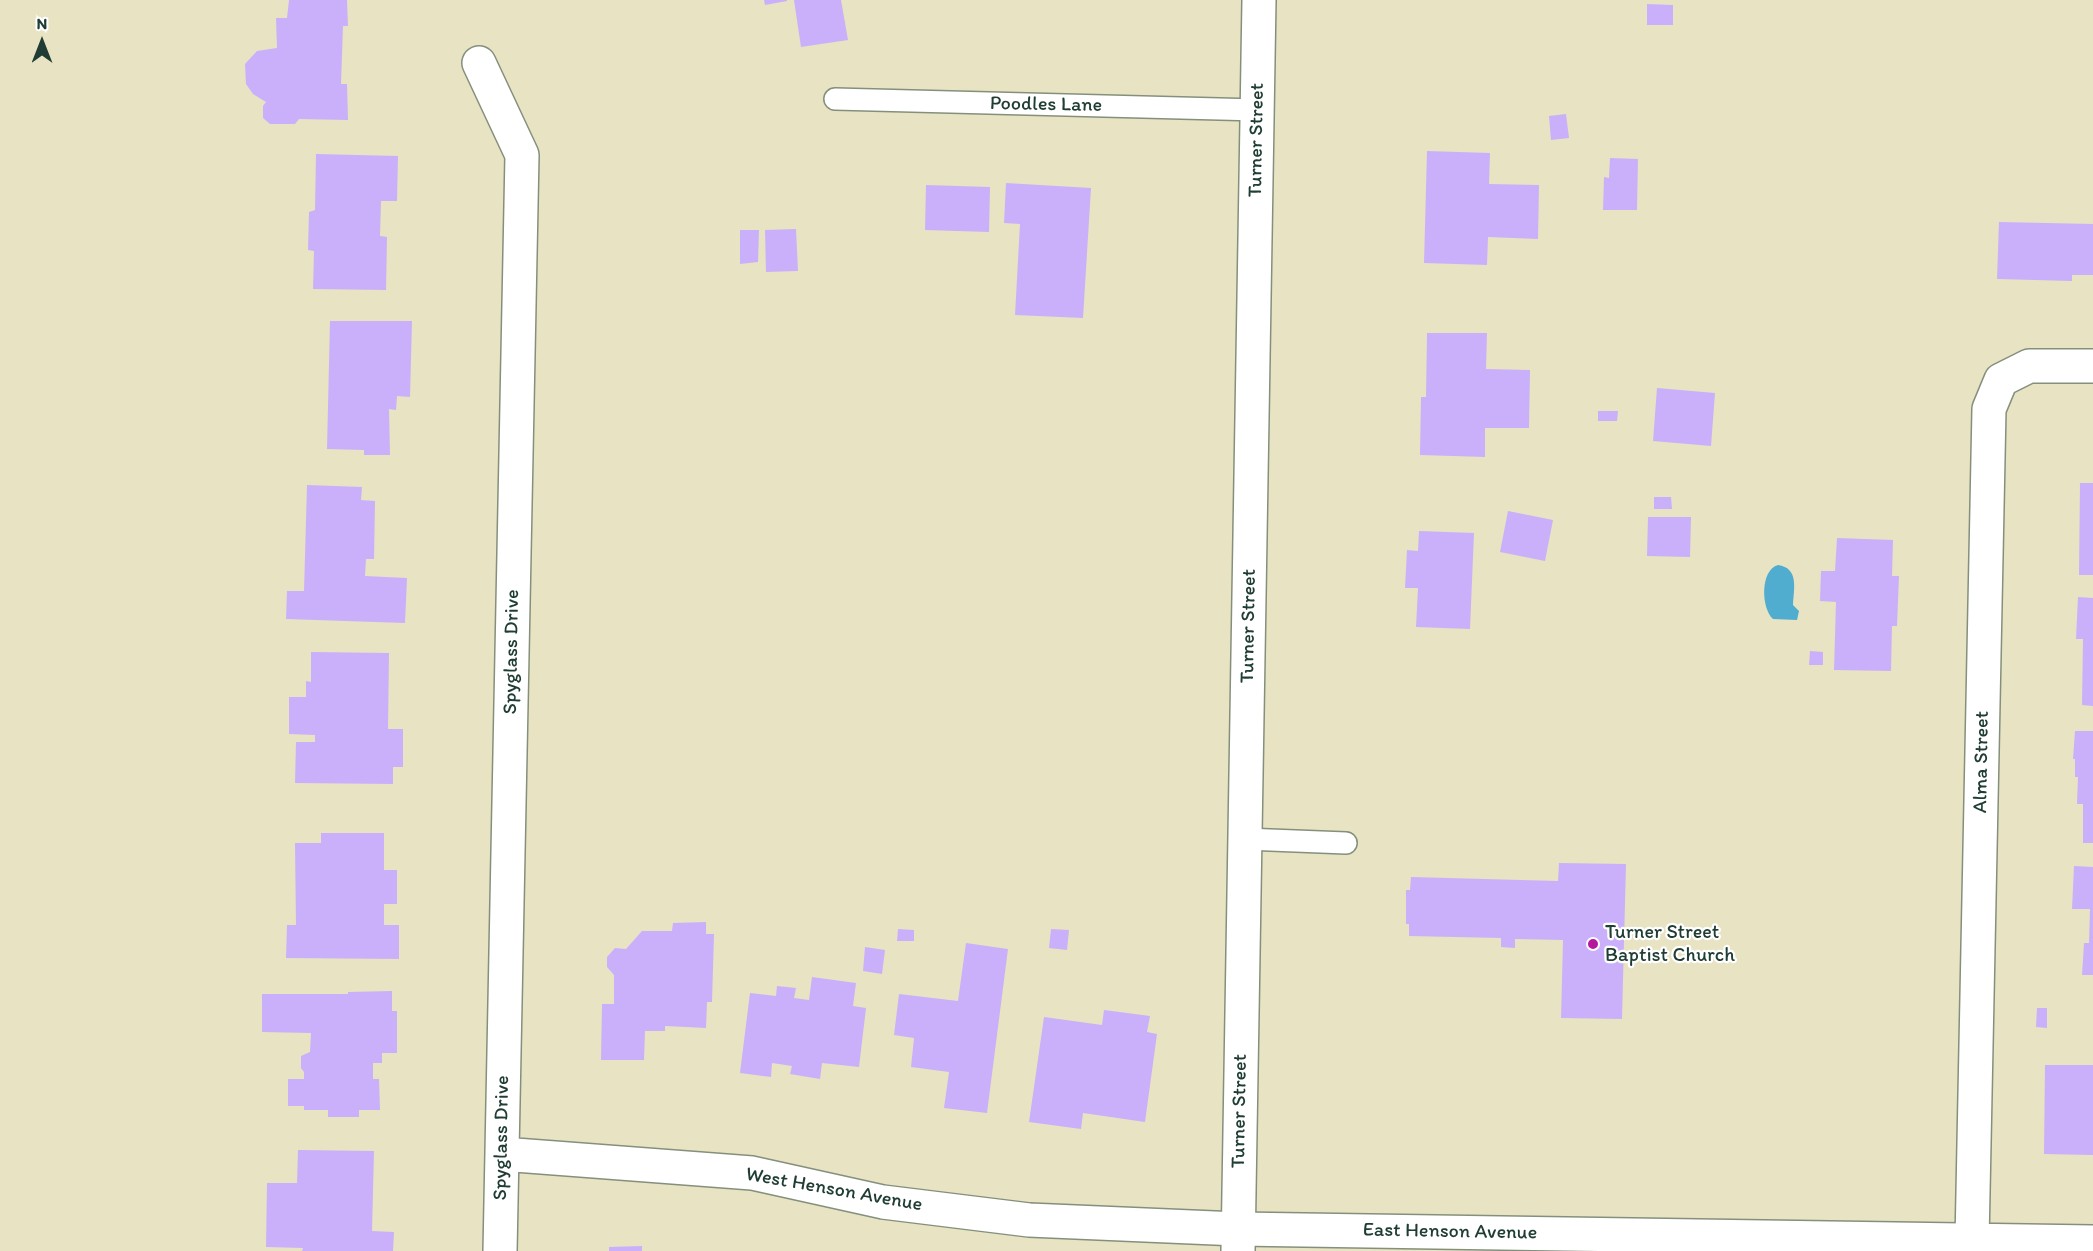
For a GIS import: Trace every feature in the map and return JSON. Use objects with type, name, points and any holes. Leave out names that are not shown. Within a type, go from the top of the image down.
[{"type":"street","name":"Turner Street","points":[[1238,1240],[1259,0]]},
{"type":"street","name":"Spyglass Drive","points":[[479,63],[522,155],[500,1251]]},
{"type":"street","name":"Alma Street","points":[[1972,1240],[1989,409],[2001,380],[2029,366],[2093,366]]},
{"type":"street","name":"West Henson Avenue","points":[[502,1154],[752,1173],[883,1202],[1029,1220],[1238,1240]]},
{"type":"street","name":"East Henson Avenue","points":[[1238,1240],[2093,1242]]},
{"type":"lane","name":"Poodles Lane","points":[[835,99],[1258,110]]},
{"type":"lane","points":[[1245,839],[1346,843]]},
{"type":"water","points":[[1778,565],[1785,567],[1792,574],[1794,580],[1793,605],[1799,611],[1797,620],[1773,619],[1766,607],[1765,581],[1772,568]]},
{"type":"building","points":[[289,0],[347,0],[348,26],[343,26],[341,84],[347,84],[348,120],[299,119],[295,124],[270,124],[263,118],[263,106],[266,102],[253,94],[246,84],[245,64],[257,51],[277,48],[276,18],[287,18]]},
{"type":"building","points":[[764,0],[787,0],[787,1],[765,5]]},
{"type":"building","points":[[794,0],[841,0],[848,40],[801,47]]},
{"type":"building","points":[[1647,4],[1673,5],[1673,25],[1647,25]]},
{"type":"building","points":[[1566,114],[1569,138],[1551,140],[1549,116]]},
{"type":"building","points":[[1427,151],[1490,153],[1489,184],[1539,185],[1538,239],[1488,237],[1487,265],[1424,263]]},
{"type":"building","points":[[316,154],[398,156],[397,201],[381,201],[380,236],[387,237],[386,290],[313,289],[314,251],[308,250],[309,212],[315,210]]},
{"type":"building","points":[[1610,158],[1638,159],[1637,210],[1603,210],[1604,177],[1609,178]]},
{"type":"building","points":[[1006,183],[1091,188],[1083,318],[1015,315],[1020,224],[1004,223]]},
{"type":"building","points":[[926,185],[990,187],[989,232],[925,230]]},
{"type":"building","points":[[1999,222],[2093,224],[2093,275],[2072,275],[2072,281],[1997,279]]},
{"type":"building","points":[[796,229],[798,271],[766,272],[765,230]]},
{"type":"building","points":[[740,230],[759,230],[758,262],[740,264]]},
{"type":"building","points":[[330,321],[412,321],[410,397],[397,396],[396,410],[389,409],[390,455],[364,455],[364,450],[327,449]]},
{"type":"building","points":[[1427,333],[1487,333],[1486,369],[1530,370],[1529,428],[1485,428],[1485,457],[1420,455],[1421,397],[1426,397]]},
{"type":"building","points":[[1657,388],[1715,393],[1711,446],[1653,441]]},
{"type":"building","points":[[1598,411],[1618,411],[1617,421],[1598,421]]},
{"type":"building","points":[[2080,483],[2093,483],[2093,575],[2079,575]]},
{"type":"building","points":[[307,485],[362,487],[361,500],[375,501],[374,559],[366,559],[365,576],[407,578],[405,623],[286,619],[287,591],[304,591]]},
{"type":"building","points":[[1654,497],[1671,497],[1672,509],[1654,509]]},
{"type":"building","points":[[1508,511],[1553,520],[1545,561],[1500,552]]},
{"type":"building","points":[[1648,517],[1691,517],[1690,557],[1647,556]]},
{"type":"building","points":[[1419,531],[1474,533],[1470,629],[1416,627],[1418,588],[1405,588],[1407,550],[1418,551]]},
{"type":"building","points":[[1837,538],[1893,540],[1892,576],[1899,576],[1897,626],[1892,626],[1891,671],[1834,670],[1836,602],[1820,601],[1821,571],[1835,571]]},
{"type":"building","points":[[2078,597],[2093,598],[2093,706],[2082,705],[2083,639],[2076,639]]},
{"type":"building","points":[[1810,651],[1823,652],[1823,665],[1809,665]]},
{"type":"building","points":[[311,652],[389,653],[388,729],[403,729],[403,767],[393,767],[393,784],[295,783],[296,742],[315,742],[315,735],[289,734],[289,697],[306,697],[306,681],[311,682]]},
{"type":"building","points":[[2075,731],[2093,731],[2093,843],[2083,843],[2083,804],[2077,804],[2078,777],[2075,777],[2075,759],[2073,759]]},
{"type":"building","points":[[321,833],[384,833],[384,870],[397,870],[397,904],[384,904],[384,925],[399,925],[399,959],[286,958],[287,925],[296,925],[295,843],[321,843]]},
{"type":"building","name":"Turner Street Baptist Church","points":[[1559,863],[1626,864],[1622,1019],[1561,1018],[1563,940],[1515,939],[1515,948],[1501,947],[1501,938],[1409,936],[1409,924],[1406,924],[1406,890],[1410,890],[1411,877],[1558,881]]},
{"type":"building","points":[[2074,866],[2093,867],[2093,975],[2082,975],[2084,943],[2089,943],[2090,909],[2072,909]]},
{"type":"building","points":[[706,922],[706,934],[714,934],[712,1002],[707,1002],[706,1028],[665,1026],[665,1031],[645,1031],[644,1060],[601,1060],[602,1004],[614,1004],[614,975],[607,967],[607,957],[615,948],[626,949],[642,931],[672,931],[673,923]]},
{"type":"building","points":[[898,929],[914,930],[914,941],[897,941]]},
{"type":"building","points":[[1051,929],[1069,930],[1067,950],[1049,948]]},
{"type":"building","points":[[966,943],[1008,949],[987,1113],[944,1108],[949,1072],[911,1067],[914,1038],[894,1035],[899,994],[958,1001]]},
{"type":"building","points":[[865,947],[885,950],[882,974],[863,971]]},
{"type":"building","points":[[812,977],[856,983],[853,1006],[866,1008],[859,1067],[822,1063],[820,1079],[790,1074],[792,1066],[772,1063],[771,1077],[740,1073],[750,993],[776,996],[777,986],[796,988],[794,998],[809,1000]]},
{"type":"building","points":[[392,991],[392,1011],[397,1011],[397,1053],[382,1053],[382,1063],[373,1063],[373,1079],[379,1079],[380,1110],[359,1110],[359,1117],[328,1117],[328,1110],[304,1110],[304,1106],[288,1106],[288,1079],[304,1079],[301,1056],[310,1052],[311,1033],[262,1032],[262,994],[348,994],[348,992]]},
{"type":"building","points":[[2037,1008],[2047,1008],[2047,1028],[2036,1027]]},
{"type":"building","points":[[1104,1010],[1150,1016],[1147,1032],[1157,1034],[1145,1122],[1083,1113],[1081,1129],[1029,1122],[1044,1017],[1102,1025]]},
{"type":"building","points":[[2045,1065],[2093,1065],[2093,1155],[2044,1154]]},
{"type":"building","points":[[298,1150],[374,1151],[372,1231],[394,1232],[393,1251],[302,1251],[303,1248],[266,1247],[267,1183],[297,1183]]},
{"type":"building","points":[[642,1246],[642,1251],[609,1251],[609,1247]]},
{"type":"place","name":"Turner Street Baptist Church","points":[[1593,944]]}]
